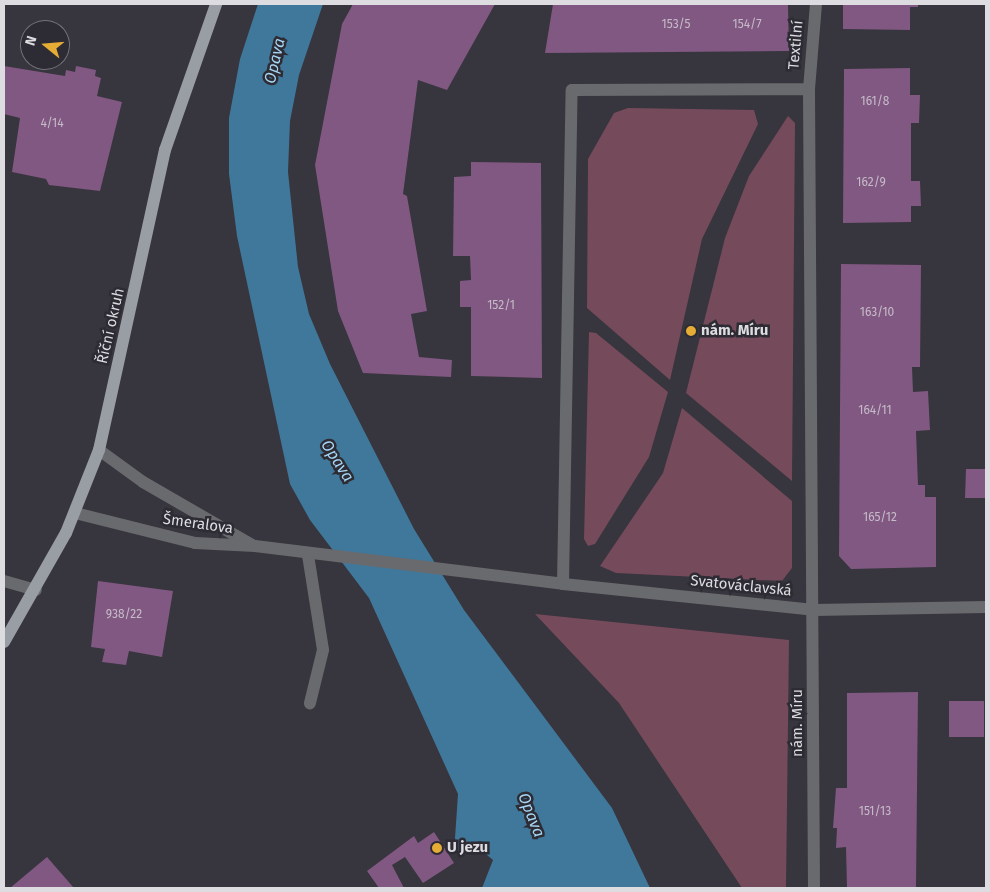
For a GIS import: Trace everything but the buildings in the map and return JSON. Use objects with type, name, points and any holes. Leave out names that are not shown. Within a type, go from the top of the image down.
[{"type":"main road","name":"Říční okruh","points":[[4,642],[36,590],[75,513],[99,450],[165,150],[216,4]]},
{"type":"street","name":"Textilní","points":[[809,89],[816,4]]},
{"type":"street","points":[[563,584],[572,90],[809,89]]},
{"type":"street","name":"nám. Míru","points":[[809,89],[814,610],[814,888]]},
{"type":"street","points":[[99,450],[143,482],[254,546]]},
{"type":"street","name":"Šmeralova","points":[[75,513],[195,543],[254,546],[313,556],[494,575]]},
{"type":"street","points":[[310,703],[322,650],[313,556]]},
{"type":"street","name":"Svatováclavská","points":[[494,575],[814,610],[986,607]]},
{"type":"street","points":[[4,581],[36,590]]},
{"type":"shaded area","points":[[628,108],[754,110],[758,124],[702,239],[670,380],[587,308],[588,159],[614,113]]},
{"type":"shaded area","points":[[788,116],[795,123],[792,481],[686,393],[725,238],[749,176]]},
{"type":"shaded area","points":[[589,332],[596,333],[668,392],[649,457],[595,544],[588,546],[584,539]]},
{"type":"shaded area","points":[[682,408],[792,501],[792,568],[782,581],[616,573],[600,566],[663,473]]},
{"type":"shaded area","points":[[535,614],[789,640],[786,888],[742,888],[619,703]]},
{"type":"water","name":"Opava","points":[[258,4],[323,4],[299,75],[290,121],[288,172],[298,267],[309,314],[330,364],[414,529],[464,610],[612,808],[650,888],[482,888],[493,860],[480,849],[460,856],[455,838],[458,794],[369,598],[310,520],[290,484],[237,236],[229,174],[229,118],[240,59]]},
{"type":"place","name":"nám. Míru","points":[[691,331]]},
{"type":"place","name":"U jezu","points":[[437,848]]}]
